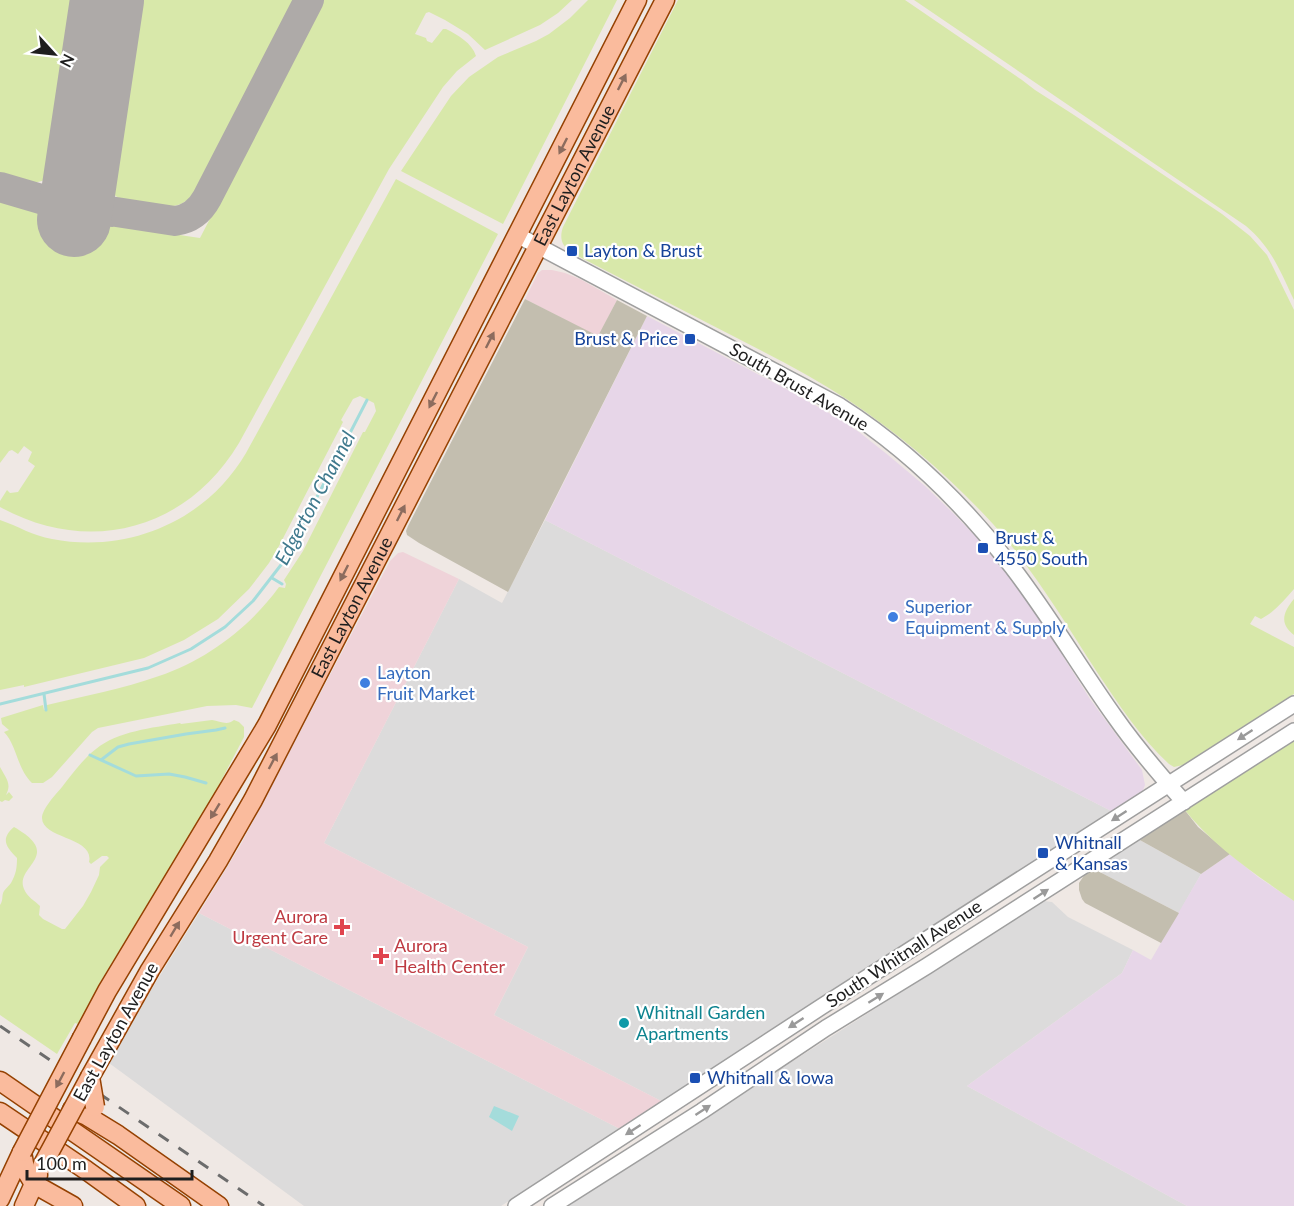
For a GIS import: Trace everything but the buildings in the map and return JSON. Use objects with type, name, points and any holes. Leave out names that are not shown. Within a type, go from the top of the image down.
[{"type":"main road","name":"East Layton Avenue","points":[[0,1199],[119,970],[267,725],[637,0]]},
{"type":"main road","name":"East Layton Avenue","points":[[24,1206],[42,1167],[85,1111],[90,1077],[150,970],[253,800],[665,0]]},
{"type":"main road","points":[[0,1081],[181,1206]]},
{"type":"main road","points":[[38,1122],[54,1113],[85,1111],[102,1118],[118,1136],[219,1206]]},
{"type":"main road","points":[[0,1112],[136,1206]]},
{"type":"main road","points":[[20,1158],[34,1184],[73,1206]]},
{"type":"main road","points":[[5,1206],[20,1158]]},
{"type":"street","name":"South Brust Avenue","points":[[517,236],[840,406],[888,440],[965,511],[1003,556],[1115,717],[1184,802]]},
{"type":"street","name":"South Whitnall Avenue","points":[[516,1206],[821,1007],[1294,704]]},
{"type":"street","name":"South Whitnall Avenue","points":[[552,1206],[702,1111],[826,1028],[927,966],[1294,730]]},
{"type":"street","points":[[915,948],[927,966]]},
{"type":"shaded area","points":[[542,270],[565,273],[580,279],[617,300],[598,337],[525,299],[538,273]]},
{"type":"shaded area","points":[[525,299],[598,336],[617,300],[647,316],[508,592],[419,543],[407,535],[406,531]]},
{"type":"shaded area","points":[[647,316],[836,417],[888,455],[954,514],[1015,584],[1090,699],[1142,770],[1145,785],[1141,795],[1113,812],[545,520]]},
{"type":"shaded area","points":[[545,520],[1113,812],[663,1102],[494,1015],[528,947],[324,843],[459,579],[502,603]]},
{"type":"shaded area","points":[[403,552],[459,579],[324,843],[528,947],[494,1015],[663,1102],[620,1129],[199,913],[240,846],[390,561],[398,553]]},
{"type":"shaded area","points":[[1184,809],[1198,827],[1230,854],[1201,874],[1138,839]]},
{"type":"shaded area","points":[[1138,839],[1201,874],[1179,913],[1092,868]]},
{"type":"shaded area","points":[[1230,854],[1258,877],[1294,901],[1294,1206],[1187,1206],[967,1086],[1122,973],[1133,950],[1151,960],[1201,874]]},
{"type":"shaded area","points":[[1092,868],[1179,913],[1161,943],[1085,903],[1079,890],[1079,883]]},
{"type":"shaded area","points":[[1044,901],[1052,902],[1068,917],[1133,950],[1122,973],[967,1086],[1187,1206],[567,1206],[691,1126]]},
{"type":"shaded area","points":[[199,913],[620,1129],[501,1206],[304,1206],[109,1063],[131,1022]]},
{"type":"green space","points":[[0,0],[81,0],[56,165],[52,173],[40,182],[24,182],[0,175]]},
{"type":"green space","points":[[133,0],[295,0],[199,187],[187,200],[175,206],[120,199],[111,191],[106,175]]},
{"type":"green space","points":[[323,0],[572,0],[540,25],[485,50],[468,34],[429,12],[426,13],[415,34],[432,43],[443,29],[446,29],[468,43],[476,56],[457,71],[443,87],[389,169],[239,443],[217,473],[192,497],[164,514],[133,526],[101,531],[68,530],[34,522],[0,507],[0,501],[7,490],[10,493],[18,492],[35,466],[28,461],[32,452],[24,446],[18,454],[12,450],[9,451],[0,463],[0,200],[42,213],[77,220],[200,238]]},
{"type":"green space","points":[[588,0],[617,0],[503,224],[401,171],[451,96],[469,77],[498,57],[549,34]]},
{"type":"green space","points":[[678,0],[905,0],[1035,90],[1222,214],[1250,236],[1267,255],[1294,310],[1294,589],[1271,613],[1261,619],[1255,616],[1250,624],[1294,647],[1294,694],[1183,765],[1174,767],[1169,764],[1139,732],[1048,596],[1008,541],[977,507],[924,457],[868,413],[820,383],[566,248],[561,239],[563,227]]},
{"type":"green space","points":[[914,0],[1294,0],[1294,300],[1269,251],[1246,226]]},
{"type":"green space","points":[[396,179],[498,234],[252,708],[236,705],[207,706],[98,728],[52,777],[43,783],[32,783],[23,771],[12,743],[4,732],[9,730],[2,724],[1,718],[43,705],[44,710],[47,709],[47,705],[117,689],[159,676],[210,652],[240,629],[279,587],[285,588],[284,580],[303,551],[363,432],[376,411],[374,403],[360,396],[353,399],[279,546],[249,589],[218,619],[184,640],[144,658],[24,687],[24,685],[0,690],[0,520],[38,536],[52,539],[81,542],[109,541],[137,536],[163,527],[188,514],[210,497],[230,477],[246,453]]},
{"type":"green space","points":[[1294,599],[1294,635],[1286,627],[1284,618]]},
{"type":"green space","points":[[212,720],[226,723],[234,720],[239,722],[244,727],[244,737],[211,800],[102,979],[78,1024],[75,1023],[57,1054],[0,1015],[0,905],[4,891],[14,877],[17,862],[17,858],[6,843],[7,835],[14,827],[29,837],[36,846],[37,853],[23,881],[25,892],[40,906],[39,915],[43,919],[65,929],[83,906],[99,875],[100,867],[109,858],[102,856],[91,864],[89,854],[84,848],[44,825],[42,818],[44,810],[82,762],[114,738],[147,729]]},
{"type":"green space","points":[[1294,739],[1294,901],[1222,848],[1195,823],[1184,809]]},
{"type":"green space","points":[[0,767],[8,784],[6,795],[9,792],[13,797],[9,801],[0,801]]},
{"type":"water","points":[[494,1106],[519,1116],[512,1131],[489,1117]]},
{"type":"waterway","name":"Edgerton Channel","points":[[0,704],[148,668],[191,649],[225,627],[253,601],[284,561],[367,400]]},
{"type":"waterway","points":[[272,578],[282,584]]},
{"type":"waterway","points":[[44,694],[46,710]]},
{"type":"waterway","points":[[101,760],[118,747],[129,744],[225,728]]},
{"type":"waterway","points":[[90,755],[136,776],[169,774],[206,783]]},
{"type":"taxiway","points":[[0,187],[51,202],[175,221],[190,216],[201,207],[207,198],[309,0]]},
{"type":"taxiway","points":[[81,174],[95,202],[112,212]]},
{"type":"runway","points":[[74,220],[107,0]]},
{"type":"railway","points":[[0,1026],[264,1206]]},
{"type":"place","name":"Layton & Brust","points":[[572,251]]},
{"type":"place","name":"Brust & Price","points":[[690,339]]},
{"type":"place","name":"Brust & 4550 South","points":[[983,548]]},
{"type":"place","name":"Superior Equipment & Supply","points":[[893,617]]},
{"type":"place","name":"Layton Fruit Market","points":[[365,683]]},
{"type":"place","name":"Whitnall & Kansas","points":[[1043,853]]},
{"type":"place","name":"Aurora Urgent Care","points":[[342,927]]},
{"type":"place","name":"Aurora Health Center","points":[[381,956]]},
{"type":"place","name":"Whitnall Garden Apartments","points":[[624,1023]]},
{"type":"place","name":"Whitnall & Iowa","points":[[695,1078]]}]
